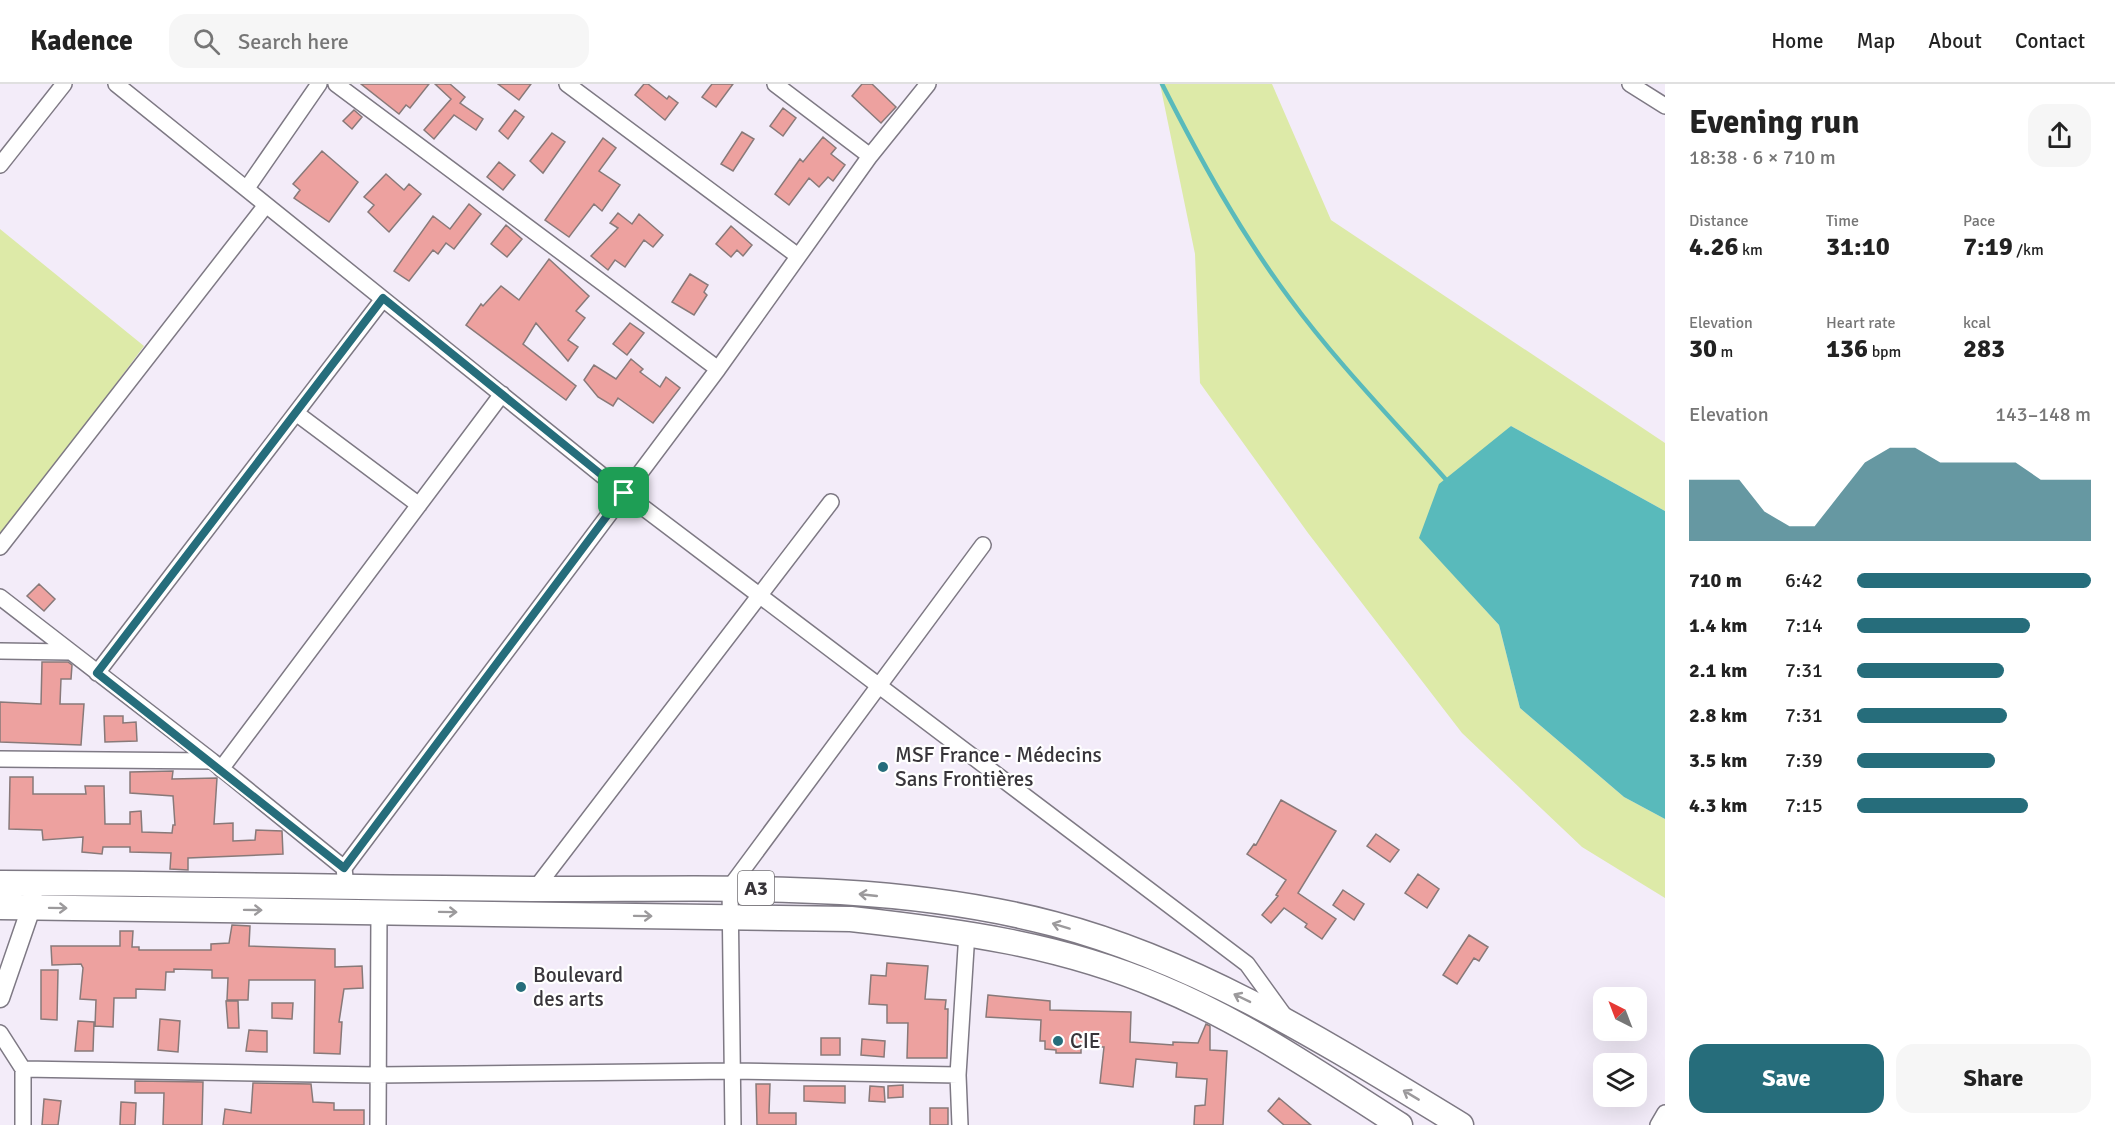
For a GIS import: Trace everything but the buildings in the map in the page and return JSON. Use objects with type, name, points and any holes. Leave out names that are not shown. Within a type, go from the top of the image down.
[{"type":"highway","name":"A3","points":[[0,883],[347,889],[730,887],[853,893],[971,906],[1054,924],[1173,964],[1288,1020],[1461,1125]]},
{"type":"highway","name":"A3","points":[[0,907],[31,908],[347,889],[379,911],[851,919],[967,932],[1044,948],[1160,987],[1275,1045],[1400,1125]]},
{"type":"street","points":[[0,165],[64,84]]},
{"type":"street","points":[[116,84],[624,493],[1247,964],[1288,1020]]},
{"type":"street","points":[[247,188],[320,84]]},
{"type":"street","points":[[336,84],[718,369]]},
{"type":"street","points":[[567,84],[798,256]]},
{"type":"street","points":[[775,84],[870,156]]},
{"type":"street","points":[[0,597],[216,765],[347,889],[624,493],[718,369],[870,156],[928,84]]},
{"type":"street","points":[[1630,84],[1665,106]]},
{"type":"street","points":[[0,547],[266,205]]},
{"type":"street","points":[[97,673],[383,298]]},
{"type":"street","points":[[216,765],[419,505],[502,394]]},
{"type":"street","points":[[296,413],[419,505]]},
{"type":"street","points":[[535,889],[831,502]]},
{"type":"street","points":[[733,1125],[730,887],[983,544]]},
{"type":"street","points":[[0,651],[70,652]]},
{"type":"street","points":[[0,759],[216,765]]},
{"type":"street","points":[[0,998],[31,908],[34,883]]},
{"type":"street","points":[[378,1125],[379,911]]},
{"type":"street","points":[[960,1125],[958,1075],[967,932]]},
{"type":"street","points":[[0,1033],[23,1069],[23,1125]]},
{"type":"street","points":[[23,1069],[377,1075],[732,1071],[958,1075]]},
{"type":"street","points":[[1658,1125],[1665,1113]]},
{"type":"green space","points":[[1160,84],[1272,84],[1331,220],[1665,443],[1665,511],[1511,426],[1420,538],[1499,625],[1520,708],[1624,797],[1665,819],[1665,898],[1582,847],[1462,733],[1308,533],[1200,383],[1195,254]]},
{"type":"green space","points":[[0,229],[144,346],[0,540]]},
{"type":"water","points":[[1511,426],[1665,511],[1665,819],[1624,797],[1520,708],[1499,625],[1419,538],[1439,484]]},
{"type":"waterway","points":[[1162,84],[1222,194],[1272,274],[1327,347],[1448,482]]},
{"type":"place","name":"MSF France - Médecins Sans Frontières","points":[[883,767]]},
{"type":"place","name":"Boulevard des arts","points":[[521,987]]},
{"type":"place","name":"CIE","points":[[1058,1041]]},
{"type":"route","points":[[383,298],[624,493],[344,868],[212,761],[97,673],[383,298]]}]
